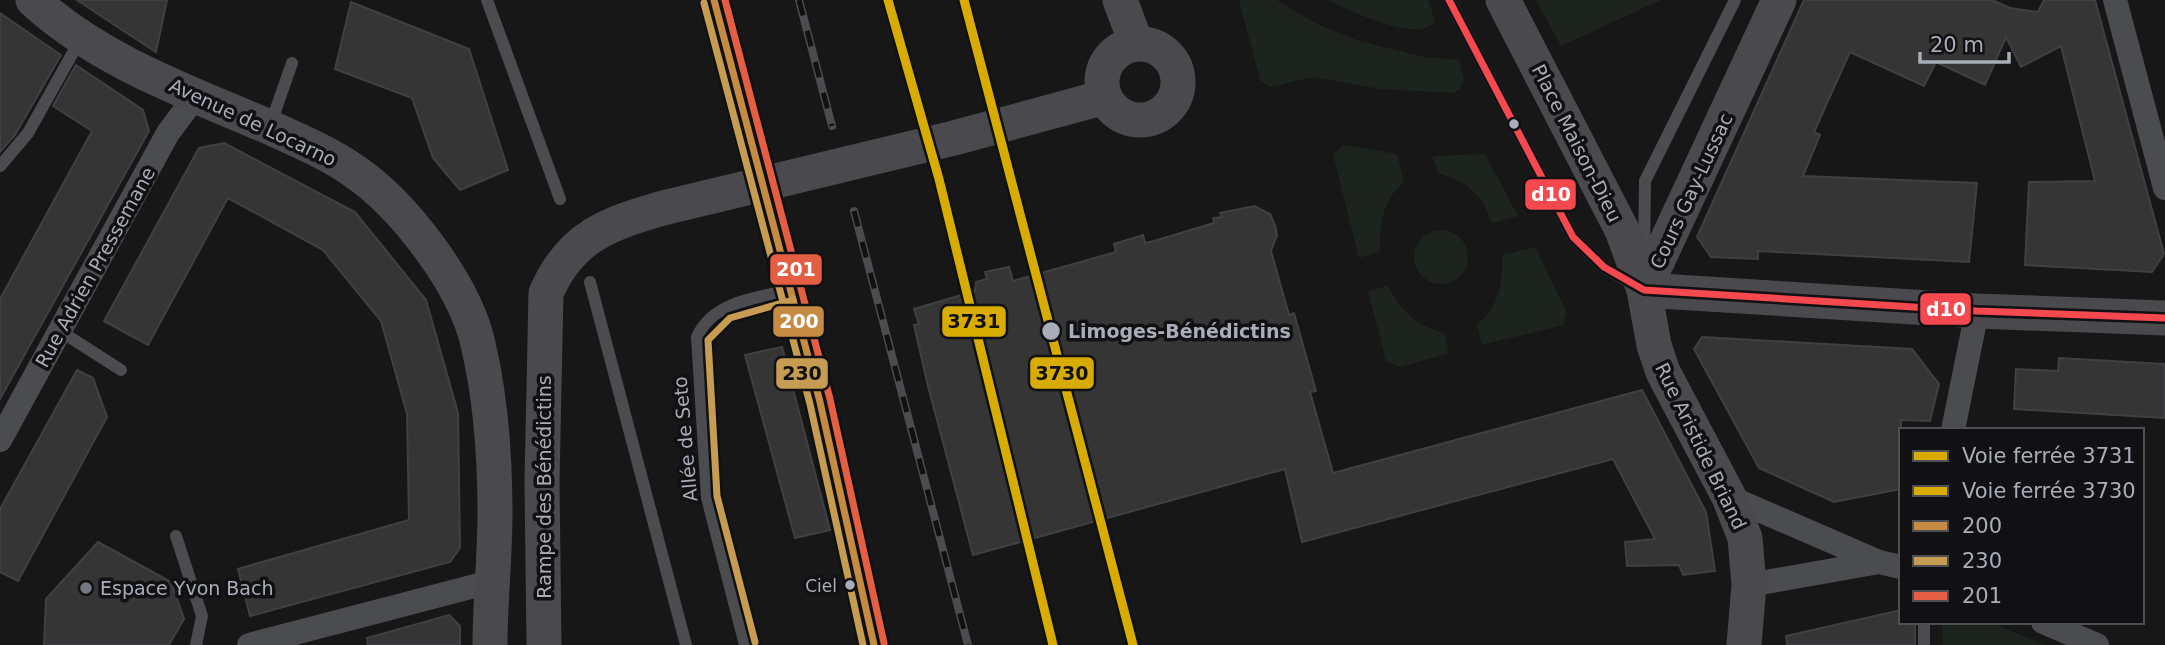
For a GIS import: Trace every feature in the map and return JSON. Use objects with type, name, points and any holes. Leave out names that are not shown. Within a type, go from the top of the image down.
[{"type":"street","name":"Avenue de Locarno","points":[[33,0],[81,39],[195,97],[322,152],[355,171],[377,190],[425,244],[463,303],[478,343],[490,412],[495,514],[490,582],[490,645]]},
{"type":"street","points":[[1120,0],[1136,43]]},
{"type":"street","name":"Place Maison-Dieu","points":[[1503,0],[1599,182],[1622,230],[1644,290]]},
{"type":"street","name":"Cours Gay-Lussac","points":[[1644,290],[1779,0]]},
{"type":"street","points":[[2115,0],[2165,188]]},
{"type":"street","points":[[1136,43],[1156,46],[1172,60],[1179,82],[1171,104],[1163,113],[1140,121],[1119,114],[1105,97],[1102,86],[1107,62],[1114,53],[1136,43]]},
{"type":"street","name":"Rue Adrien Pressemane","points":[[0,440],[168,133],[195,97]]},
{"type":"street","name":"Rampe des Bénédictins","points":[[544,645],[542,481],[546,293],[552,280],[584,238],[604,227],[671,206],[954,138],[1105,97]]},
{"type":"street","points":[[1644,290],[1977,311],[2165,318]]},
{"type":"street","name":"Rue Aristide Briand","points":[[1644,290],[1654,345],[1663,372],[1729,497],[1745,538],[1749,585],[1744,645]]},
{"type":"street","points":[[1953,428],[1977,311]]},
{"type":"street","points":[[1729,497],[1890,565]]},
{"type":"street","points":[[1749,585],[1890,565]]},
{"type":"street","points":[[249,645],[490,582]]},
{"type":"street","points":[[2048,624],[2097,645]]},
{"type":"lane","points":[[487,0],[559,199]]},
{"type":"lane","points":[[714,0],[752,144]]},
{"type":"lane","points":[[1449,0],[1573,237],[1604,267],[1644,290]]},
{"type":"lane","name":"Cours Gay-Lussac","points":[[1644,290],[1645,181],[1735,0]]},
{"type":"lane","points":[[0,166],[28,133],[81,39]]},
{"type":"lane","points":[[270,128],[292,63]]},
{"type":"lane","points":[[777,232],[817,397]]},
{"type":"lane","points":[[590,282],[686,645]]},
{"type":"lane","name":"Allée de Seto","points":[[745,645],[707,498],[696,337],[711,316],[724,309],[791,290]]},
{"type":"lane","points":[[60,331],[121,370]]},
{"type":"lane","points":[[822,416],[860,572],[874,645]]},
{"type":"lane","points":[[176,536],[202,616],[196,645]]},
{"type":"lane","points":[[1923,624],[1924,645]]},
{"type":"shaded area","points":[[1239,0],[1277,0],[1317,24],[1359,41],[1424,57],[1459,60],[1464,79],[1460,89],[1453,93],[1380,89],[1313,77],[1270,87],[1260,80]]},
{"type":"shaded area","points":[[1328,0],[1428,0],[1435,21],[1427,27],[1400,28]]},
{"type":"shaded area","points":[[1536,0],[1661,0],[1561,46]]},
{"type":"shaded area","points":[[1344,145],[1397,154],[1404,182],[1391,196],[1387,205],[1380,232],[1380,251],[1359,258],[1333,154]]},
{"type":"shaded area","points":[[1485,154],[1518,216],[1492,223],[1478,196],[1465,185],[1438,173],[1432,156]]},
{"type":"shaded area","points":[[1441,230],[1460,238],[1468,257],[1460,276],[1441,284],[1422,276],[1414,257],[1422,238]]},
{"type":"shaded area","points":[[1535,247],[1567,312],[1563,325],[1482,345],[1477,325],[1490,310],[1498,294],[1502,276],[1502,255]]},
{"type":"shaded area","points":[[1388,286],[1410,316],[1425,326],[1444,333],[1449,353],[1400,367],[1386,361],[1368,291]]},
{"type":"shaded area","points":[[1942,624],[1994,624],[2045,645],[1943,645]]},
{"type":"building","points":[[77,0],[167,0],[156,52],[119,28]]},
{"type":"building","points":[[1804,0],[1992,0],[2010,8],[2038,12],[2044,0],[2095,0],[2164,254],[2152,272],[2025,265],[2029,182],[2095,181],[2061,46],[2021,67],[2006,37],[1985,85],[1936,62],[1924,86],[1850,52],[1814,132],[1820,135],[1803,176],[1977,183],[1969,262],[1758,251],[1758,259],[1711,257],[1697,237]]},
{"type":"building","points":[[351,2],[469,49],[508,170],[460,190],[433,158],[412,98],[335,69]]},
{"type":"building","points":[[0,13],[61,55],[15,135],[0,152]]},
{"type":"building","points":[[76,65],[143,110],[149,131],[0,399],[0,299],[92,131],[53,106]]},
{"type":"building","points":[[224,143],[355,212],[426,300],[458,413],[460,548],[450,562],[250,616],[238,569],[409,520],[407,414],[381,321],[323,250],[228,198],[148,345],[104,321],[199,148]]},
{"type":"building","name":"Limoges-Bénédictins","points":[[1254,206],[1270,214],[1275,225],[1277,235],[1271,251],[1289,315],[1294,313],[1316,391],[1310,392],[1333,473],[1642,390],[1706,512],[1715,571],[1683,575],[1679,565],[1627,566],[1625,542],[1655,539],[1613,459],[1302,542],[1285,469],[973,555],[928,386],[914,325],[919,324],[914,309],[975,291],[976,282],[987,279],[985,272],[1009,267],[1013,281],[1116,252],[1114,244],[1143,235],[1145,243],[1154,241],[1214,223],[1213,218],[1222,217],[1220,213]]},
{"type":"building","points":[[1702,337],[1912,349],[1939,384],[1930,421],[1901,420],[1899,489],[1834,502],[1759,468],[1694,349]]},
{"type":"building","points":[[782,347],[830,530],[795,538],[745,355]]},
{"type":"building","points":[[2059,358],[2165,364],[2165,418],[2014,409],[2016,369],[2058,371]]},
{"type":"building","points":[[77,370],[93,378],[107,417],[18,581],[0,572],[0,509]]},
{"type":"building","points":[[98,542],[171,582],[184,619],[169,645],[44,645],[46,599]]},
{"type":"building","points":[[1899,610],[1899,624],[1915,624],[1915,645],[1787,645],[1786,636]]},
{"type":"building","points":[[449,615],[460,626],[460,645],[368,645],[367,638]]},
{"type":"railway","points":[[799,0],[832,126]]},
{"type":"railway","points":[[854,211],[968,645]]},
{"type":"rail line","name":"3731","points":[[888,0],[939,179],[1053,645]]},
{"type":"rail line","name":"3730","points":[[964,0],[1133,645]]},
{"type":"transit line","name":"200","points":[[714,0],[820,402],[874,645]]},
{"type":"transit line","name":"201","points":[[725,0],[830,399],[884,643]]},
{"type":"transit line","name":"d10","points":[[1449,0],[1573,237],[1604,267],[1644,290],[1977,311],[2165,318]]},
{"type":"transit line","name":"230","points":[[704,3],[810,404],[863,645]]},
{"type":"transit line","name":"230","points":[[755,642],[717,496],[708,340],[730,318],[793,300]]},
{"type":"place","name":"Limoges-Bénédictins","points":[[1051,331]]},
{"type":"place","name":"Ciel","points":[[850,585]]},
{"type":"place","name":"Espace Yvon Bach","points":[[86,588]]}]
